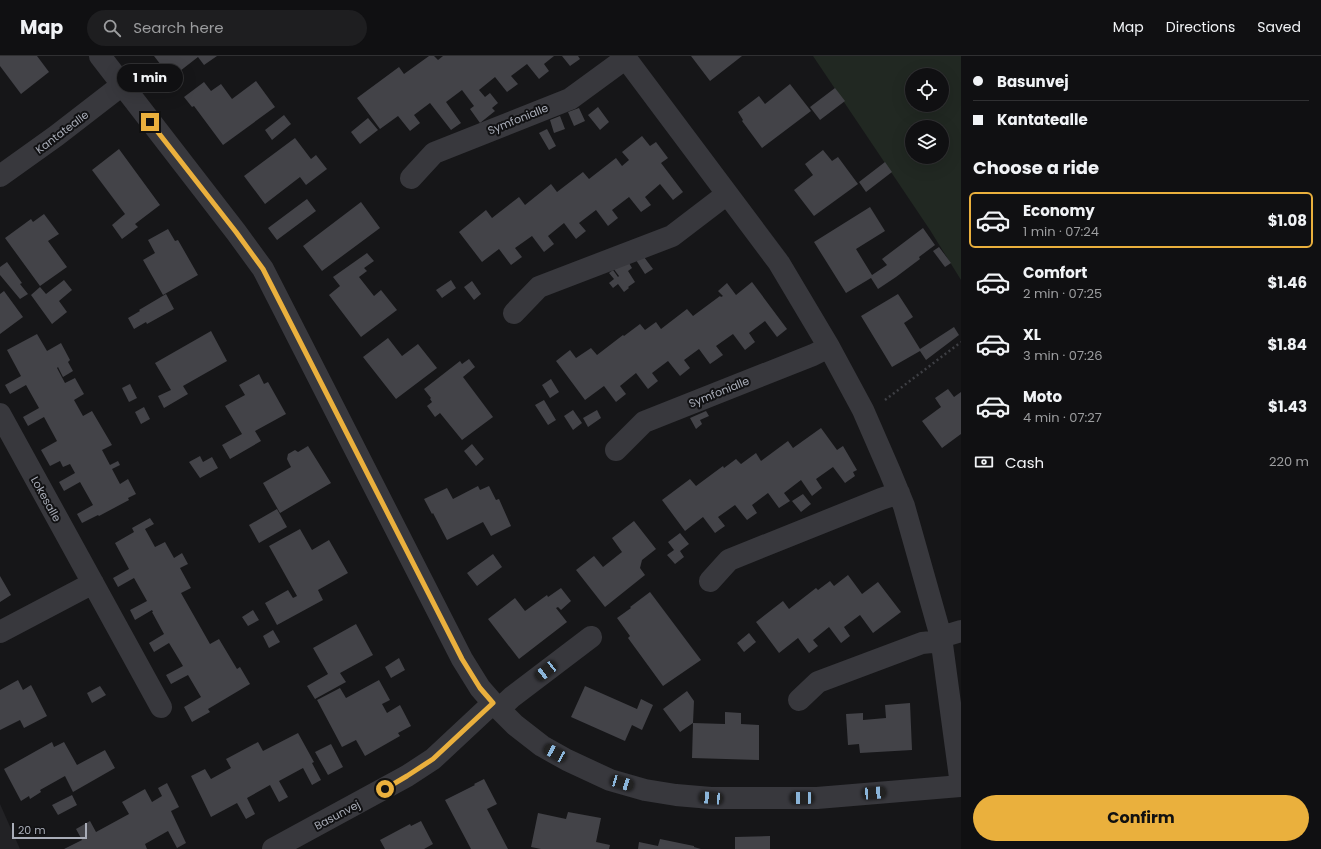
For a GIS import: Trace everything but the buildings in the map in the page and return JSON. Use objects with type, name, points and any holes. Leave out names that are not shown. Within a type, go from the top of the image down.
[{"type":"street","points":[[100,56],[263,269],[462,659],[480,688],[515,725],[542,746],[567,760],[610,780],[645,790],[676,795],[711,798],[817,798],[961,785]]},
{"type":"street","name":"Symfonialle","points":[[411,178],[434,153],[570,99],[625,57],[779,263],[830,346],[862,410],[904,506],[948,636],[961,785]]},
{"type":"street","name":"Kantatealle","points":[[0,176],[56,136],[122,85]]},
{"type":"street","points":[[514,313],[539,287],[672,236],[727,194]]},
{"type":"street","name":"Symfonialle","points":[[616,450],[644,422],[813,355],[830,346]]},
{"type":"street","name":"Lokesalle","points":[[0,414],[161,707]]},
{"type":"street","points":[[710,581],[729,560],[899,493]]},
{"type":"street","points":[[0,632],[93,584]]},
{"type":"street","points":[[799,700],[818,682],[922,643],[948,636]]},
{"type":"street","points":[[496,706],[512,698],[591,637]]},
{"type":"street","name":"Basunvej","points":[[273,849],[407,776],[433,759],[496,706]]},
{"type":"path","points":[[862,410],[883,400],[961,342]]},
{"type":"shaded area","points":[[813,56],[961,56],[961,280],[930,230]]},
{"type":"shaded area","points":[[0,804],[20,849],[0,849]]},
{"type":"route","points":[[150,122],[263,269],[462,659],[480,688],[493,703],[433,759],[385,789]]}]
